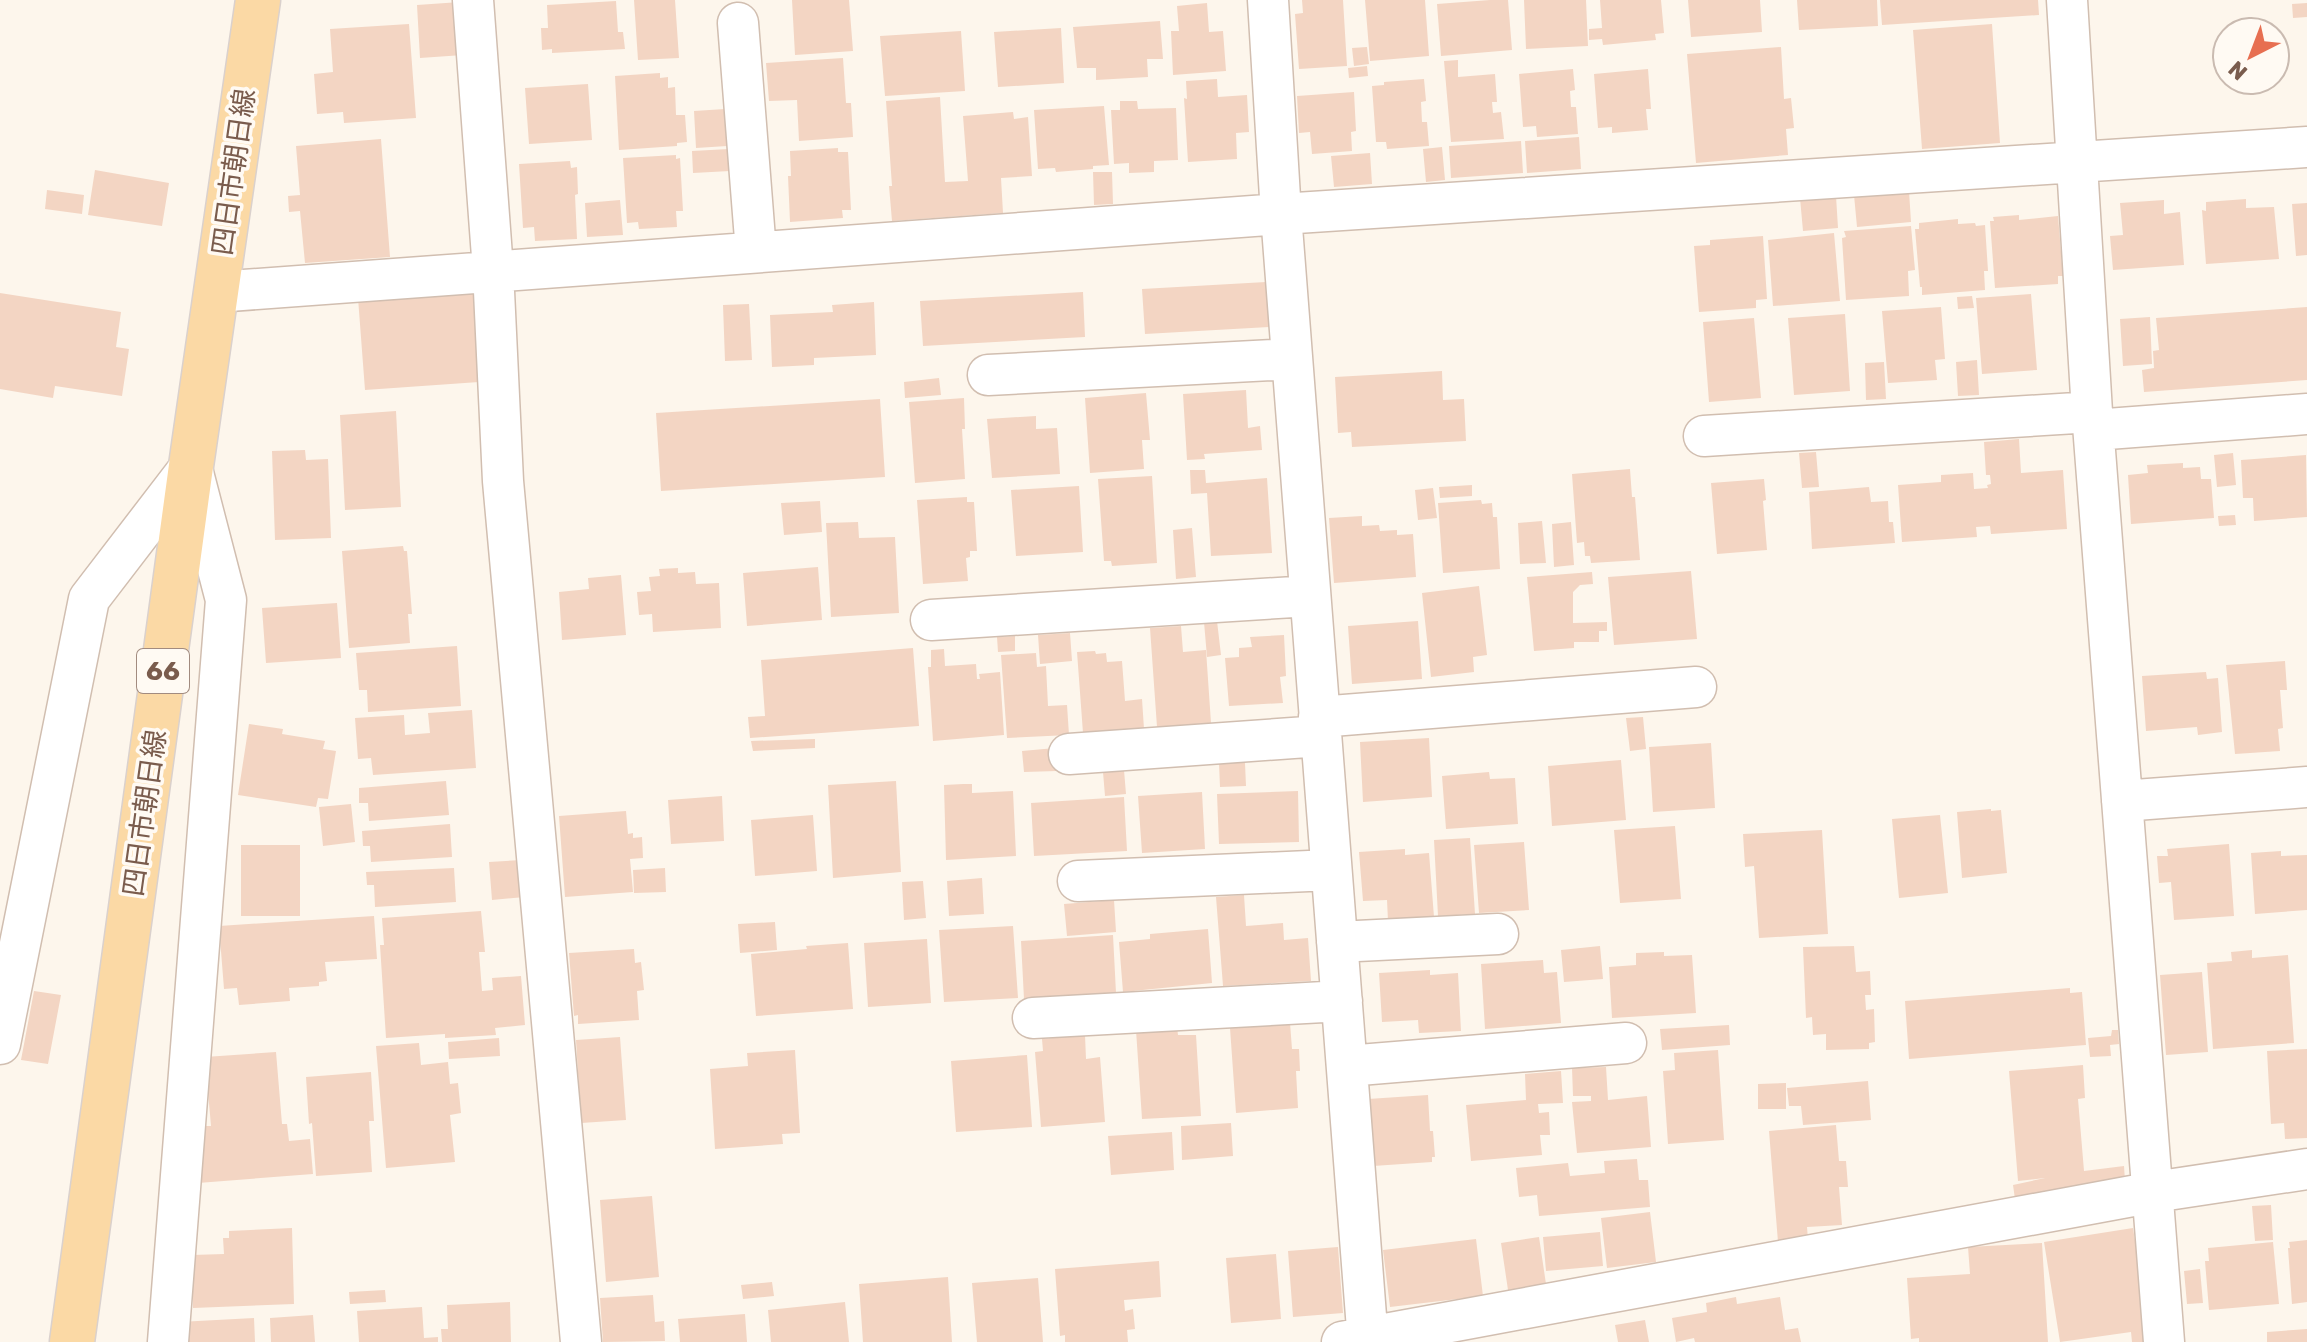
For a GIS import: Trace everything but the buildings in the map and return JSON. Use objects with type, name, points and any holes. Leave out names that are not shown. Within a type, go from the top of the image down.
[{"type":"main road","name":"四日市朝日線","points":[[72,1342],[258,0]]},
{"type":"street","points":[[473,0],[493,270],[503,481],[581,1342]]},
{"type":"street","points":[[1268,0],[1281,214],[1347,1066],[1359,1341],[2154,1192],[2307,1169]]},
{"type":"street","points":[[2067,0],[2093,421],[2164,1342]]},
{"type":"street","points":[[738,23],[756,252]]},
{"type":"street","points":[[216,292],[1281,214],[2307,147]]},
{"type":"street","points":[[988,375],[1292,359]]},
{"type":"street","points":[[1704,436],[2307,414]]},
{"type":"street","points":[[0,1044],[89,599],[191,466]]},
{"type":"street","points":[[168,1342],[226,600],[191,466]]},
{"type":"street","points":[[931,620],[1310,596]]},
{"type":"street","points":[[1069,754],[1696,687]]},
{"type":"street","points":[[2122,801],[2307,787]]},
{"type":"street","points":[[1078,881],[1331,870]]},
{"type":"street","points":[[1337,942],[1498,934]]},
{"type":"street","points":[[1033,1018],[1342,1001]]},
{"type":"street","points":[[1347,1066],[1626,1043]]}]
